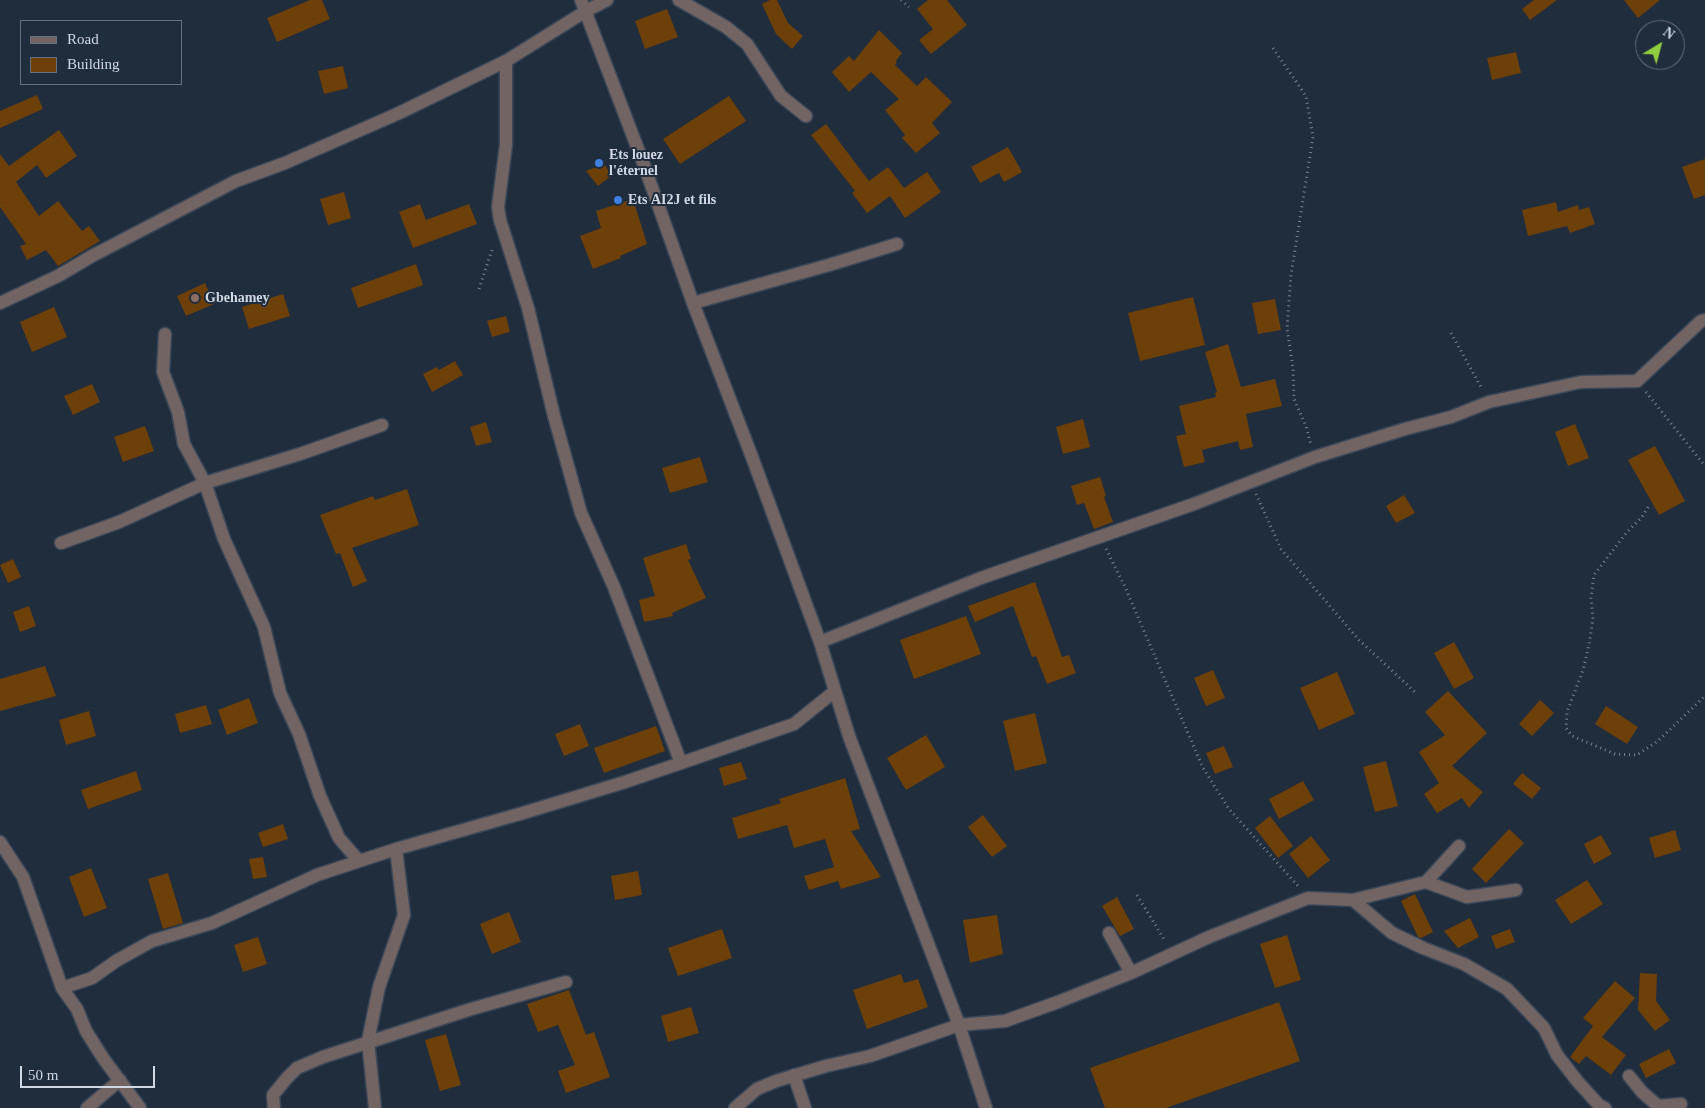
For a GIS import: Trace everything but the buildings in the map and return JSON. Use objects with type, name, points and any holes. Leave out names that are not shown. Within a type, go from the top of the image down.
[{"type":"street","points":[[0,303],[58,276],[140,230],[236,181],[285,163],[396,114],[506,61],[583,5],[607,0]]},
{"type":"street","points":[[679,0],[726,28],[747,44],[781,96],[806,116]]},
{"type":"street","points":[[583,5],[820,642],[849,736],[959,1025],[986,1108]]},
{"type":"street","points":[[506,61],[506,144],[498,207],[500,220],[528,308],[552,408],[581,513],[614,587],[681,763]]},
{"type":"street","points":[[693,303],[829,266],[897,244]]},
{"type":"street","points":[[820,642],[981,578],[1100,538],[1315,458],[1405,429],[1451,417],[1489,402],[1581,382],[1637,381],[1701,321],[1705,320]]},
{"type":"street","points":[[165,334],[162,372],[178,412],[184,444],[205,483],[224,539],[264,627],[280,693],[299,734],[320,796],[339,838],[358,860]]},
{"type":"street","points":[[61,544],[119,522],[205,483],[300,454],[382,425]]},
{"type":"street","points":[[62,988],[92,978],[116,960],[152,941],[212,924],[317,875],[358,860],[625,782],[794,724],[835,691]]},
{"type":"street","points":[[0,842],[22,877],[62,988],[76,1008],[90,1037],[140,1108]]},
{"type":"street","points":[[1426,882],[1459,846]]},
{"type":"street","points":[[375,1108],[368,1041],[380,987],[404,915],[396,849]]},
{"type":"street","points":[[734,1108],[757,1089],[794,1075],[870,1056],[959,1025],[1005,1021],[1131,973],[1209,938],[1308,898],[1352,900],[1426,882],[1467,897],[1516,890]]},
{"type":"street","points":[[1352,900],[1392,933],[1423,948],[1464,964],[1507,989],[1544,1028],[1557,1055],[1578,1082],[1599,1105],[1605,1108]]},
{"type":"street","points":[[1109,933],[1131,973]]},
{"type":"street","points":[[274,1108],[273,1095],[297,1068],[368,1041],[566,982]]},
{"type":"street","points":[[794,1075],[805,1108]]},
{"type":"street","points":[[1629,1076],[1658,1107],[1681,1104]]},
{"type":"street","points":[[87,1108],[120,1080]]},
{"type":"path","points":[[901,0],[909,7]]},
{"type":"path","points":[[1273,48],[1306,96],[1313,137],[1291,275],[1287,328],[1293,368],[1294,399],[1306,426],[1315,458]]},
{"type":"path","points":[[479,289],[494,244]]},
{"type":"path","points":[[1452,333],[1489,402]]},
{"type":"path","points":[[1637,381],[1705,466]]},
{"type":"path","points":[[1251,482],[1281,549],[1359,640],[1416,693]]},
{"type":"path","points":[[1648,507],[1642,517],[1627,532],[1594,575],[1591,598],[1593,619],[1589,645],[1583,670],[1567,712],[1566,728],[1572,736],[1615,754],[1637,755],[1658,741],[1705,696]]},
{"type":"path","points":[[1100,538],[1125,587],[1203,768],[1229,809],[1308,898]]},
{"type":"path","points":[[1136,895],[1173,954]]},
{"type":"place","name":"Ets louez l'éternel","points":[[599,163]]},
{"type":"place","name":"Ets AI2J et fils","points":[[618,200]]},
{"type":"place","name":"Gbehamey","points":[[195,298]]}]
